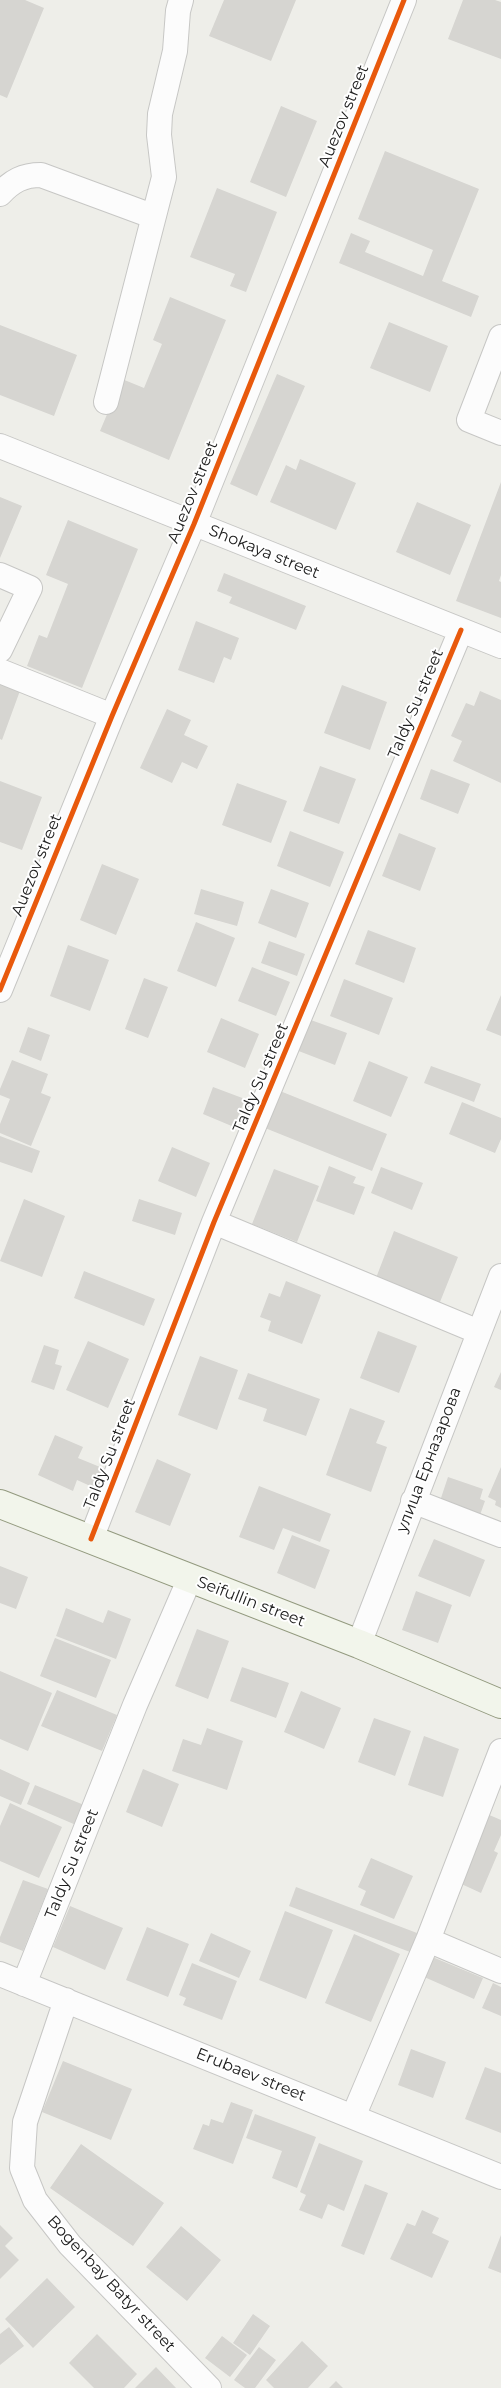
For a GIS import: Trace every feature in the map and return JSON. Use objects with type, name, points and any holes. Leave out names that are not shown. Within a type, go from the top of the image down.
[{"type":"main road","name":"Seifullin street","points":[[0,1504],[359,1644],[501,1704]]},
{"type":"street","points":[[106,402],[152,216],[164,177],[159,135],[160,114],[175,51],[178,12],[181,0]]},
{"type":"street","name":"Auezov street","points":[[0,990],[112,716],[194,524],[404,0]]},
{"type":"street","points":[[0,194],[14,181],[24,177],[41,175],[152,216]]},
{"type":"street","points":[[501,337],[469,420],[501,433]]},
{"type":"street","name":"Shokaya street","points":[[0,446],[501,646]]},
{"type":"street","points":[[0,576],[30,588],[0,650]]},
{"type":"street","name":"Taldy Su street","points":[[91,1539],[214,1222],[461,630]]},
{"type":"street","points":[[0,671],[112,716]]},
{"type":"street","points":[[214,1222],[479,1332]]},
{"type":"street","name":"улица Ерназарова","points":[[359,1644],[501,1276]]},
{"type":"street","points":[[413,1501],[501,1536]]},
{"type":"street","name":"Taldy Su street","points":[[24,1984],[135,1705],[190,1578]]},
{"type":"street","points":[[353,2117],[428,1940],[501,1751]]},
{"type":"street","points":[[428,1940],[501,1971]]},
{"type":"street","name":"Erubaev street","points":[[0,1974],[501,2177]]},
{"type":"street","name":"Bogenbay Batyr street","points":[[66,2000],[25,2122],[22,2168],[35,2200],[70,2245],[209,2388]]},
{"type":"building","points":[[0,0],[25,0],[44,8],[7,98],[0,95]]},
{"type":"building","points":[[224,0],[296,0],[271,61],[209,36]]},
{"type":"building","points":[[463,0],[495,0],[501,2],[501,59],[448,39]]},
{"type":"building","points":[[281,106],[317,121],[286,197],[250,182]]},
{"type":"building","points":[[385,151],[479,189],[442,281],[479,296],[471,317],[339,263],[351,233],[370,241],[365,252],[423,276],[433,250],[358,219]]},
{"type":"building","points":[[217,188],[277,212],[246,292],[230,286],[235,274],[190,257]]},
{"type":"building","points":[[170,297],[226,320],[169,460],[100,431],[122,379],[144,388],[162,344],[153,340]]},
{"type":"building","points":[[389,322],[448,346],[430,392],[370,368]]},
{"type":"building","points":[[0,325],[77,355],[54,416],[0,395]]},
{"type":"building","points":[[277,374],[305,386],[257,496],[230,484]]},
{"type":"building","points":[[300,459],[356,483],[336,530],[270,502],[286,465],[296,470]]},
{"type":"building","points":[[501,482],[501,575],[499,581],[501,582],[501,618],[456,601]]},
{"type":"building","points":[[0,497],[22,506],[0,558]]},
{"type":"building","points":[[417,502],[471,525],[450,575],[396,552]]},
{"type":"building","points":[[68,520],[138,549],[82,688],[27,666],[39,635],[47,638],[68,584],[46,575]]},
{"type":"building","points":[[224,573],[306,606],[296,630],[229,603],[232,597],[217,591]]},
{"type":"building","points":[[196,621],[239,638],[231,660],[224,657],[214,683],[178,670]]},
{"type":"building","points":[[0,680],[21,688],[2,740],[0,739]]},
{"type":"building","points":[[342,685],[387,702],[370,750],[324,733]]},
{"type":"building","points":[[480,691],[501,700],[501,783],[453,761],[462,741],[451,736],[466,703],[474,706]]},
{"type":"building","points":[[167,709],[191,720],[184,735],[208,746],[197,769],[182,762],[172,783],[140,768]]},
{"type":"building","points":[[320,766],[356,779],[339,824],[303,811]]},
{"type":"building","points":[[431,769],[470,784],[458,814],[420,799]]},
{"type":"building","points":[[0,781],[42,797],[22,850],[0,842]]},
{"type":"building","points":[[237,783],[287,801],[271,843],[222,825]]},
{"type":"building","points":[[290,831],[344,852],[330,887],[277,866]]},
{"type":"building","points":[[399,833],[436,848],[420,891],[382,876]]},
{"type":"building","points":[[102,864],[139,879],[116,935],[80,920]]},
{"type":"building","points":[[201,889],[244,902],[237,926],[194,914]]},
{"type":"building","points":[[271,889],[309,903],[296,938],[258,923]]},
{"type":"building","points":[[196,922],[235,938],[216,987],[177,971]]},
{"type":"building","points":[[368,930],[416,948],[404,983],[355,964]]},
{"type":"building","points":[[269,941],[305,954],[297,976],[261,963]]},
{"type":"building","points":[[68,945],[109,960],[90,1011],[50,996]]},
{"type":"building","points":[[252,967],[290,982],[276,1016],[238,1001]]},
{"type":"building","points":[[144,978],[168,987],[148,1038],[125,1029]]},
{"type":"building","points":[[344,979],[393,998],[379,1035],[330,1016]]},
{"type":"building","points":[[501,995],[501,1036],[486,1030]]},
{"type":"building","points":[[221,1018],[259,1034],[245,1068],[207,1052]]},
{"type":"building","points":[[308,1019],[347,1033],[335,1065],[296,1050]]},
{"type":"building","points":[[28,1027],[50,1035],[41,1061],[19,1052]]},
{"type":"building","points":[[12,1060],[48,1074],[41,1093],[51,1097],[31,1146],[0,1133],[0,1124],[10,1099],[0,1095],[0,1089]]},
{"type":"building","points":[[369,1061],[408,1077],[391,1117],[353,1101]]},
{"type":"building","points":[[431,1066],[481,1084],[474,1102],[424,1083]]},
{"type":"building","points":[[213,1087],[245,1099],[234,1127],[203,1114]]},
{"type":"building","points":[[280,1091],[387,1134],[372,1171],[265,1128]]},
{"type":"building","points":[[462,1102],[501,1118],[501,1139],[495,1153],[449,1134]]},
{"type":"building","points":[[0,1136],[40,1151],[32,1173],[0,1162]]},
{"type":"building","points":[[172,1147],[210,1163],[196,1197],[158,1181]]},
{"type":"building","points":[[329,1166],[356,1177],[353,1183],[365,1187],[354,1215],[316,1201]]},
{"type":"building","points":[[381,1167],[423,1183],[412,1210],[371,1193]]},
{"type":"building","points":[[274,1169],[319,1186],[297,1242],[252,1224]]},
{"type":"building","points":[[24,1199],[65,1216],[42,1277],[0,1261]]},
{"type":"building","points":[[139,1199],[182,1213],[175,1235],[132,1221]]},
{"type":"building","points":[[394,1231],[458,1257],[440,1302],[376,1278]]},
{"type":"building","points":[[84,1271],[155,1299],[144,1326],[74,1298]]},
{"type":"building","points":[[286,1281],[321,1295],[302,1344],[268,1331],[271,1321],[260,1317],[269,1293],[280,1297]]},
{"type":"building","points":[[378,1331],[417,1346],[399,1393],[360,1378]]},
{"type":"building","points":[[88,1341],[129,1359],[108,1408],[66,1390]]},
{"type":"building","points":[[44,1345],[59,1350],[55,1364],[62,1366],[54,1390],[31,1382]]},
{"type":"building","points":[[200,1356],[238,1370],[217,1430],[178,1415]]},
{"type":"building","points":[[501,1372],[501,1390],[494,1387]]},
{"type":"building","points":[[248,1373],[320,1399],[306,1436],[263,1421],[267,1409],[238,1399]]},
{"type":"building","points":[[350,1408],[385,1421],[376,1443],[387,1447],[371,1492],[326,1475]]},
{"type":"building","points":[[55,1435],[83,1447],[78,1458],[105,1469],[97,1489],[77,1480],[73,1491],[38,1475]]},
{"type":"building","points":[[157,1459],[191,1474],[170,1526],[135,1512]]},
{"type":"building","points":[[501,1467],[501,1508],[495,1505],[496,1501],[488,1497]]},
{"type":"building","points":[[448,1477],[483,1489],[480,1499],[485,1501],[480,1515],[440,1501]]},
{"type":"building","points":[[259,1486],[331,1514],[320,1542],[283,1528],[274,1550],[239,1537]]},
{"type":"building","points":[[292,1535],[330,1550],[315,1589],[277,1573]]},
{"type":"building","points":[[434,1539],[485,1560],[470,1597],[418,1576]]},
{"type":"building","points":[[0,1566],[28,1577],[16,1609],[0,1603]]},
{"type":"building","points":[[416,1591],[452,1605],[438,1643],[402,1630]]},
{"type":"building","points":[[66,1608],[103,1623],[108,1610],[131,1619],[116,1659],[56,1636]]},
{"type":"building","points":[[197,1629],[229,1641],[208,1699],[175,1686]]},
{"type":"building","points":[[55,1638],[111,1660],[96,1698],[40,1676]]},
{"type":"building","points":[[242,1667],[289,1683],[276,1718],[230,1701]]},
{"type":"building","points":[[0,1671],[52,1693],[28,1751],[0,1739]]},
{"type":"building","points":[[57,1690],[117,1715],[102,1751],[41,1726]]},
{"type":"building","points":[[301,1691],[341,1708],[324,1749],[284,1732]]},
{"type":"building","points":[[374,1718],[411,1731],[395,1776],[358,1762]]},
{"type":"building","points":[[207,1728],[243,1741],[227,1790],[172,1771],[183,1739],[201,1745]]},
{"type":"building","points":[[424,1736],[459,1749],[443,1797],[408,1785]]},
{"type":"building","points":[[0,1769],[30,1783],[21,1805],[0,1796]]},
{"type":"building","points":[[143,1769],[179,1784],[162,1827],[126,1812]]},
{"type":"building","points":[[35,1785],[84,1805],[76,1825],[27,1804]]},
{"type":"building","points":[[10,1803],[62,1827],[39,1878],[0,1861],[0,1826]]},
{"type":"building","points":[[487,1814],[501,1820],[501,1835],[494,1851],[498,1853],[481,1893],[457,1882]]},
{"type":"building","points":[[371,1858],[413,1876],[394,1919],[360,1905],[366,1891],[358,1887]]},
{"type":"building","points":[[23,1880],[48,1889],[23,1951],[0,1942],[0,1937]]},
{"type":"building","points":[[296,1887],[417,1933],[410,1952],[289,1906]]},
{"type":"building","points":[[70,1906],[123,1928],[105,1970],[53,1947]]},
{"type":"building","points":[[285,1911],[333,1930],[306,1999],[259,1980]]},
{"type":"building","points":[[147,1927],[189,1944],[168,1997],[126,1980]]},
{"type":"building","points":[[211,1933],[251,1951],[239,1978],[199,1961]]},
{"type":"building","points":[[354,1934],[400,1954],[371,2022],[325,2003]]},
{"type":"building","points":[[430,1956],[483,1978],[474,1999],[422,1976]]},
{"type":"building","points":[[192,1963],[237,1981],[222,2020],[183,2005],[186,1998],[179,1995]]},
{"type":"building","points":[[493,1983],[501,1987],[501,2016],[482,2008]]},
{"type":"building","points":[[411,2049],[446,2062],[433,2098],[398,2085]]},
{"type":"building","points":[[63,2061],[132,2089],[111,2140],[42,2112]]},
{"type":"building","points":[[485,2067],[501,2073],[501,2133],[465,2119]]},
{"type":"building","points":[[231,2102],[253,2110],[233,2164],[193,2149],[203,2124],[209,2126],[211,2119],[223,2123]]},
{"type":"building","points":[[255,2114],[316,2137],[297,2188],[272,2178],[282,2151],[246,2138]]},
{"type":"building","points":[[319,2143],[363,2161],[344,2211],[328,2204],[322,2219],[299,2210],[306,2195],[300,2192]]},
{"type":"building","points":[[81,2144],[164,2203],[133,2246],[50,2188]]},
{"type":"building","points":[[365,2184],[388,2193],[364,2255],[341,2246]]},
{"type":"building","points":[[422,2210],[439,2218],[432,2233],[449,2241],[432,2278],[390,2259],[407,2223],[415,2226]]},
{"type":"building","points":[[0,2225],[13,2238],[5,2246],[19,2260],[0,2279]]},
{"type":"building","points":[[181,2226],[221,2260],[187,2301],[146,2267]]},
{"type":"building","points":[[501,2235],[501,2273],[488,2268]]},
{"type":"building","points":[[47,2278],[75,2307],[33,2348],[5,2319]]},
{"type":"building","points":[[253,2314],[270,2326],[250,2355],[233,2343]]},
{"type":"building","points":[[9,2327],[24,2346],[0,2365],[0,2334]]},
{"type":"building","points":[[97,2334],[137,2374],[124,2388],[94,2388],[69,2363]]},
{"type":"building","points":[[222,2336],[247,2355],[230,2377],[205,2358]]},
{"type":"building","points":[[302,2341],[328,2366],[308,2388],[274,2388],[266,2380]]},
{"type":"building","points":[[259,2347],[276,2360],[255,2388],[245,2388],[234,2380]]},
{"type":"building","points":[[156,2367],[176,2388],[135,2388]]},
{"type":"building","points":[[336,2381],[343,2388],[329,2388]]},
{"type":"cycle path","points":[[0,990],[112,716],[194,524],[404,0]]},
{"type":"cycle path","points":[[91,1539],[214,1222],[461,630]]}]
